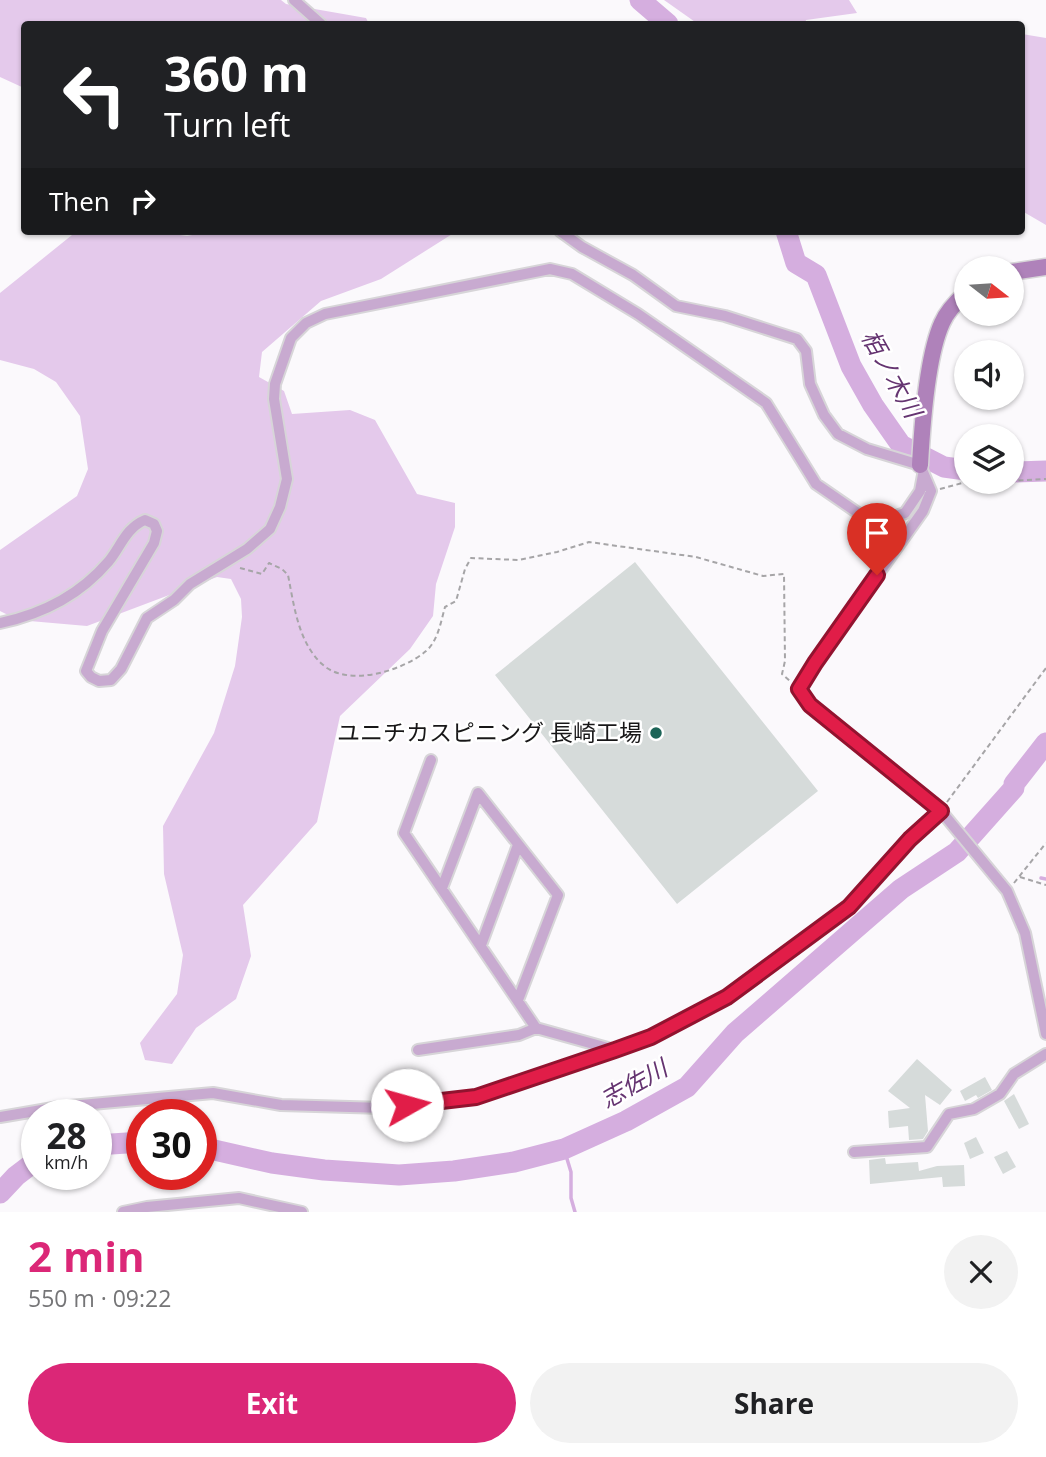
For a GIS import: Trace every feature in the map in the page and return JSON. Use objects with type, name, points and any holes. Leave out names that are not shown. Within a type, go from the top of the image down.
[{"type":"street","points":[[294,0],[318,21]]},
{"type":"street","points":[[566,235],[633,275],[676,306],[724,316],[797,339],[806,351],[810,384],[824,415],[838,434],[867,449],[921,470],[931,491],[923,511],[799,689],[810,705],[941,811],[1007,891],[1025,933],[1046,1033]]},
{"type":"street","points":[[1024,270],[1046,267]]},
{"type":"street","points":[[0,623],[49,607],[79,591],[111,559],[134,524],[145,520],[154,524],[157,531],[154,543],[102,631],[86,671],[99,681],[111,680],[121,669],[148,618],[174,600],[190,584],[247,549],[265,534],[280,507],[287,480],[274,399],[275,384],[291,338],[306,323],[325,314],[550,269],[572,274],[638,314],[766,403],[816,484],[858,513],[881,521],[905,513],[920,491],[922,433],[934,349],[942,322],[954,305]]},
{"type":"street","points":[[431,760],[404,833],[536,1028]]},
{"type":"street","points":[[442,888],[478,793],[558,895],[518,1000]]},
{"type":"street","points":[[0,1117],[59,1107],[213,1093],[281,1105],[384,1108],[476,1097],[651,1037],[727,997],[849,907],[910,839],[941,811]]},
{"type":"street","points":[[481,945],[518,845]]},
{"type":"street","points":[[418,1050],[519,1035],[536,1028],[615,1050]]},
{"type":"street","points":[[854,1152],[927,1147],[948,1114],[974,1109],[1000,1094],[1014,1074],[1046,1054]]},
{"type":"street","points":[[123,1212],[239,1198],[302,1212]]},
{"type":"path","points":[[1024,480],[1046,479]]},
{"type":"path","points":[[931,491],[954,485]]},
{"type":"path","points":[[222,563],[262,574],[269,563],[282,569],[288,575],[300,628],[312,652],[323,666],[353,677],[389,670],[428,650],[439,629],[445,607],[456,601],[471,558],[519,560],[589,542],[696,557],[763,576],[784,574],[785,661],[782,674],[799,689]]},
{"type":"path","points":[[941,811],[1046,668]]},
{"type":"path","points":[[1007,891],[1046,843]]},
{"type":"path","points":[[1019,876],[1046,885]]},
{"type":"shaded area","points":[[0,0],[281,0],[286,4],[366,18],[368,21],[21,21],[21,87],[0,77]]},
{"type":"shaded area","points":[[664,0],[849,0],[857,13],[806,21],[694,21]]},
{"type":"shaded area","points":[[1025,34],[1046,38],[1046,225],[1025,213]]},
{"type":"shaded area","points":[[72,235],[451,235],[381,279],[321,301],[262,352],[259,377],[284,391],[292,414],[350,410],[375,420],[417,494],[455,503],[455,527],[436,584],[433,616],[410,649],[340,716],[317,822],[243,905],[251,956],[236,999],[196,1028],[172,1064],[145,1060],[140,1043],[177,994],[183,955],[164,874],[163,826],[214,733],[235,666],[242,617],[241,599],[231,579],[217,577],[87,626],[18,620],[0,611],[0,550],[77,496],[88,469],[80,416],[56,382],[34,369],[0,360],[0,293]]},
{"type":"building","name":"ユニチカスピニング 長崎工場","points":[[635,562],[818,791],[677,904],[495,675]]},
{"type":"building","points":[[917,1059],[952,1090],[940,1105],[925,1095],[928,1131],[923,1139],[909,1140],[908,1126],[889,1128],[888,1111],[910,1108],[888,1091]]},
{"type":"building","points":[[985,1077],[992,1090],[978,1098],[976,1095],[965,1101],[960,1091]]},
{"type":"building","points":[[1014,1094],[1029,1124],[1019,1129],[1004,1101]]},
{"type":"building","points":[[976,1137],[984,1153],[970,1159],[964,1143]]},
{"type":"building","points":[[1007,1151],[1016,1167],[1003,1174],[994,1157]]},
{"type":"building","points":[[885,1158],[886,1164],[918,1162],[919,1171],[937,1166],[964,1165],[965,1186],[943,1187],[942,1177],[870,1184],[869,1160]]},
{"type":"waterway","name":"栢ノ木川","points":[[640,0],[664,21]]},
{"type":"waterway","name":"栢ノ木川","points":[[787,235],[796,263],[816,275],[851,366],[873,405],[901,445],[944,467],[954,468]]},
{"type":"waterway","name":"栢ノ木川","points":[[1024,472],[1046,471]]},
{"type":"waterway","name":"志佐川","points":[[217,1151],[272,1163],[324,1170],[399,1175],[454,1171],[514,1162],[564,1149],[626,1121],[687,1087],[735,1033],[901,889],[957,852],[1014,788],[1014,784],[1046,743]]},
{"type":"waterway","points":[[1041,878],[1046,879]]},
{"type":"waterway","name":"志佐川","points":[[112,1144],[126,1143]]},
{"type":"waterway","points":[[564,1149],[571,1172],[571,1198],[575,1212]]},
{"type":"waterway","name":"志佐川","points":[[0,1193],[21,1172]]},
{"type":"place","name":"ユニチカスピニング 長崎工場","points":[[656,733]]},
{"type":"route","points":[[407,1105],[476,1097],[651,1037],[727,997],[849,907],[910,839],[941,811],[810,705],[799,689],[877,575]]}]
